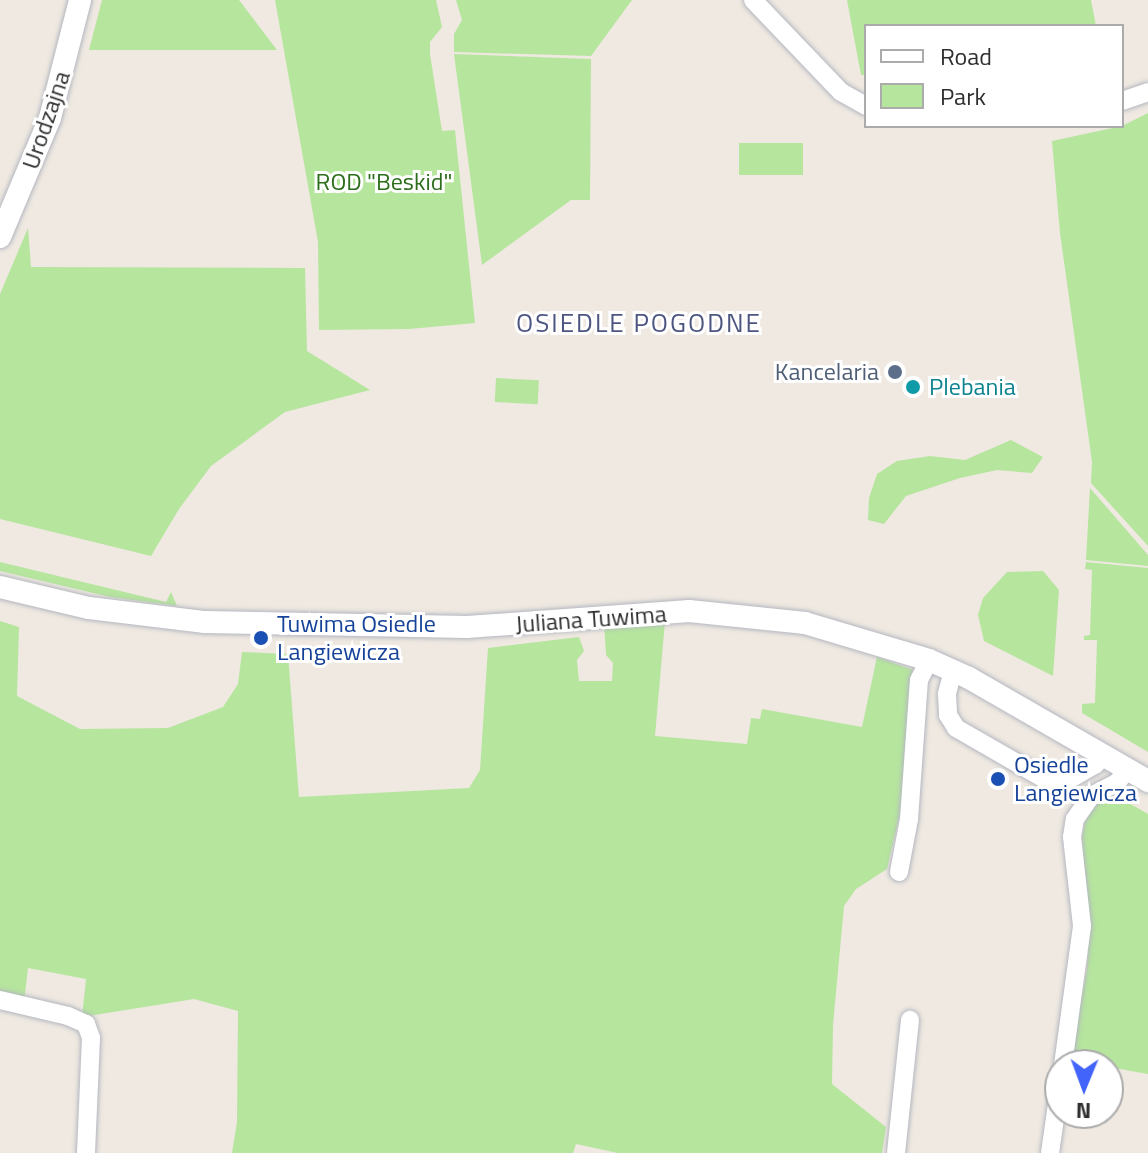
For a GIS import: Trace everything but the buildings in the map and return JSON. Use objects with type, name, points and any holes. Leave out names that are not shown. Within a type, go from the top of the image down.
[{"type":"street","name":"Urodzajna","points":[[0,237],[50,118],[80,0]]},
{"type":"street","points":[[753,0],[841,92],[864,105]]},
{"type":"street","points":[[1124,100],[1148,92]]},
{"type":"street","name":"Juliana Tuwima","points":[[0,587],[147,617],[261,625],[467,627],[642,613],[731,613],[836,631],[929,660],[1148,781]]},
{"type":"street","points":[[899,872],[909,819],[919,680],[929,660]]},
{"type":"street","points":[[953,671],[947,694],[948,715],[956,728],[1050,782],[1065,782],[1095,765],[1104,755]]},
{"type":"street","points":[[1065,1049],[1082,926],[1072,837],[1075,819],[1091,796],[1117,783],[1127,769]]},
{"type":"street","points":[[0,1000],[68,1016],[86,1024],[91,1038],[86,1153]]},
{"type":"street","points":[[896,1153],[910,1020]]},
{"type":"street","points":[[1050,1153],[1053,1129]]},
{"type":"green space","points":[[102,0],[239,0],[277,50],[89,50]]},
{"type":"green space","name":"ROD \"Beskid\"","points":[[275,0],[436,0],[442,27],[430,42],[430,54],[442,131],[455,130],[475,323],[409,329],[319,330],[318,242]]},
{"type":"green space","points":[[456,0],[632,0],[591,56],[454,52],[454,34],[462,20]]},
{"type":"green space","points":[[847,0],[1091,0],[1096,24],[864,24],[864,75],[861,75]]},
{"type":"green space","name":"ROD \"Beskid\"","points":[[454,54],[591,59],[590,200],[571,200],[482,265]]},
{"type":"green space","points":[[1148,113],[1148,546],[1091,483],[1092,462],[1060,233],[1052,141],[1124,128],[1124,125]]},
{"type":"green space","points":[[739,143],[803,143],[803,175],[739,175]]},
{"type":"green space","points":[[28,228],[31,267],[305,268],[307,351],[370,390],[285,412],[211,466],[179,509],[151,556],[0,519],[0,294]]},
{"type":"green space","points":[[496,378],[539,380],[538,404],[495,402]]},
{"type":"green space","points":[[1011,440],[1043,457],[1032,473],[997,470],[960,478],[906,496],[884,524],[868,520],[869,498],[877,474],[897,461],[930,456],[965,460]]},
{"type":"green space","points":[[1090,488],[1148,555],[1148,566],[1086,560]]},
{"type":"green space","points":[[0,562],[166,602],[171,592],[177,606],[110,597],[0,571]]},
{"type":"green space","points":[[1086,562],[1148,568],[1148,752],[1082,713],[1082,704],[1095,703],[1097,640],[1084,640],[1084,636],[1090,635],[1092,570],[1085,569]]},
{"type":"green space","points":[[1043,571],[1059,590],[1053,676],[984,641],[978,615],[983,598],[1007,572]]},
{"type":"green space","points":[[0,621],[19,627],[17,696],[80,729],[168,728],[223,707],[238,684],[242,652],[288,654],[299,797],[469,788],[480,770],[488,648],[579,637],[584,651],[577,660],[579,681],[612,681],[613,663],[606,655],[604,622],[665,621],[655,736],[747,744],[751,718],[760,719],[762,709],[862,727],[877,657],[913,670],[902,805],[887,869],[856,889],[844,906],[833,1025],[832,1084],[886,1127],[882,1153],[618,1153],[576,1144],[573,1153],[232,1153],[237,1122],[238,1011],[194,999],[82,1017],[86,979],[28,968],[24,1003],[0,996]]},
{"type":"green space","points":[[1113,794],[1148,814],[1148,1074],[1124,1070],[1124,1049],[1071,1049],[1087,969],[1089,927],[1082,837],[1085,822],[1096,804]]},
{"type":"place","name":"Kancelaria","points":[[895,372]]},
{"type":"place","name":"Plebania","points":[[913,387]]},
{"type":"place","name":"Tuwima Osiedle Langiewicza","points":[[261,638]]},
{"type":"place","name":"Osiedle Langiewicza","points":[[998,779]]},
{"type":"district","name":"OSIEDLE POGODNE","points":[[639,323]]}]
